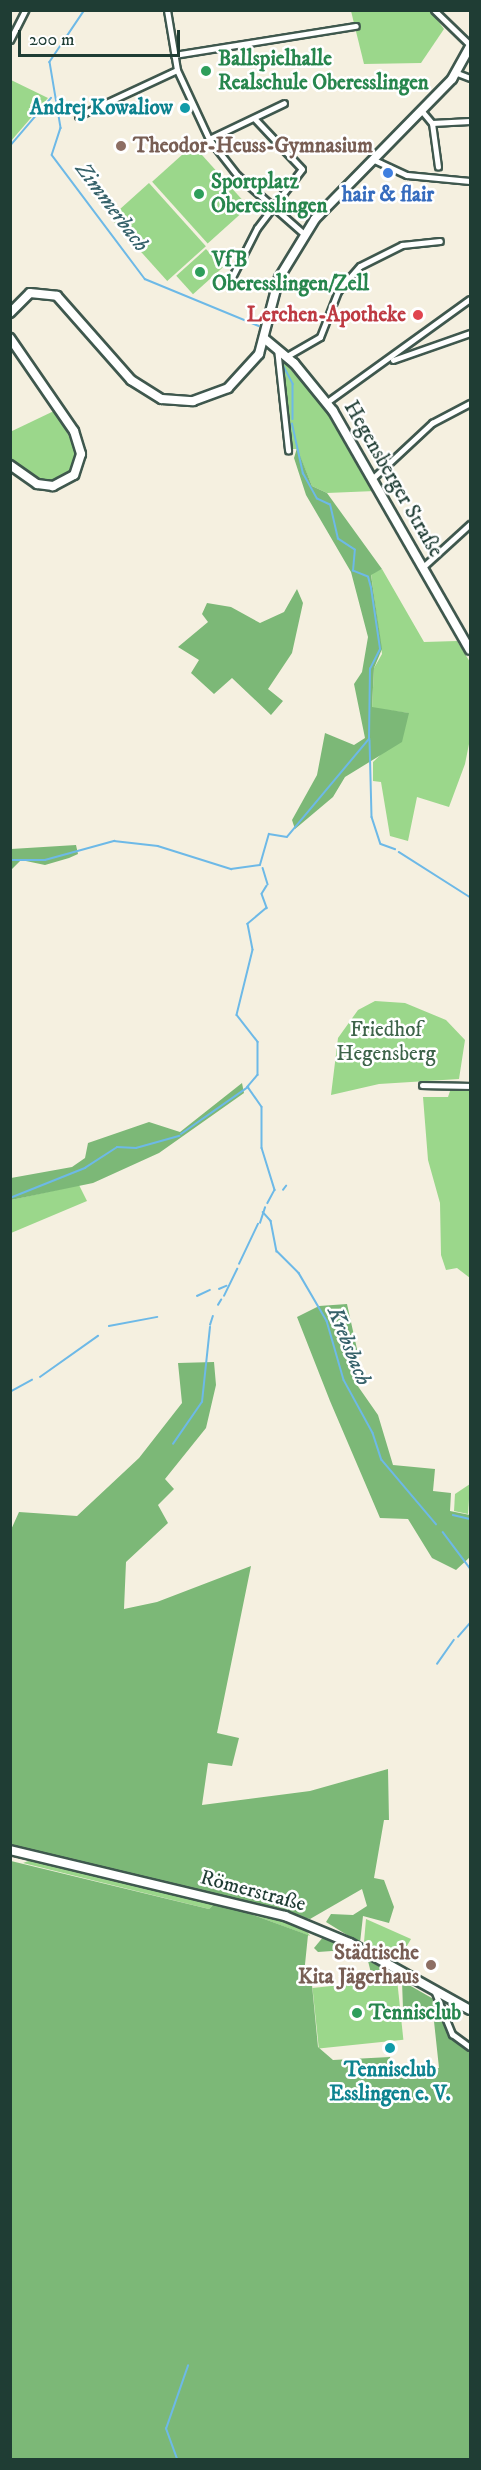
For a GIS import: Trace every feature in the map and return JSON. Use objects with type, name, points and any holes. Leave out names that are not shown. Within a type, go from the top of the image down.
[{"type":"main road","points":[[10,313],[27,294],[54,294],[134,382],[171,401],[204,398],[228,388],[252,364],[265,339],[279,278],[305,235],[371,158],[457,73],[471,46]]},
{"type":"main road","points":[[10,338],[76,435],[81,454],[74,475],[53,486],[37,484],[10,465]]},
{"type":"main road","name":"Hegensberger Straße","points":[[265,339],[287,356],[327,402],[471,650]]},
{"type":"main road","name":"Römerstraße","points":[[10,1850],[277,1913],[350,1943],[471,2010]]},
{"type":"street","points":[[10,40],[25,10]]},
{"type":"street","points":[[167,10],[177,70],[208,139],[272,208],[305,235]]},
{"type":"street","points":[[434,10],[471,46]]},
{"type":"street","points":[[174,55],[356,26]]},
{"type":"street","points":[[78,116],[177,70]]},
{"type":"street","points":[[457,73],[471,78]]},
{"type":"street","points":[[208,139],[284,103]]},
{"type":"street","points":[[421,110],[432,123],[438,167]]},
{"type":"street","points":[[231,279],[272,208],[302,164],[254,118]]},
{"type":"street","points":[[432,123],[471,121]]},
{"type":"street","points":[[371,158],[406,175],[471,181]]},
{"type":"street","points":[[287,356],[320,337],[338,291],[360,266],[402,245],[440,241]]},
{"type":"street","points":[[327,402],[389,361],[471,299]]},
{"type":"street","points":[[389,361],[431,344],[471,333]]},
{"type":"street","points":[[404,348],[431,344]]},
{"type":"street","points":[[277,348],[288,450]]},
{"type":"street","points":[[373,478],[432,423],[471,402]]},
{"type":"street","points":[[423,567],[471,524]]},
{"type":"street","points":[[422,1085],[471,1086]]},
{"type":"street","points":[[432,1988],[448,2028],[471,2047]]},
{"type":"green space","points":[[351,11],[431,11],[444,29],[421,63],[364,64]]},
{"type":"green space","points":[[11,80],[48,98],[11,141]]},
{"type":"green space","name":"Sportplatz Oberesslingen","points":[[193,145],[249,207],[208,243],[152,182]]},
{"type":"green space","points":[[149,183],[206,246],[167,281],[110,218]]},
{"type":"green space","name":"VfB Oberesslingen/Zell","points":[[206,249],[223,268],[193,294],[176,276]]},
{"type":"green space","points":[[281,359],[320,402],[375,491],[327,493],[312,486],[297,449],[289,449]]},
{"type":"green space","points":[[56,410],[78,455],[71,474],[56,483],[36,481],[11,461],[10,432]]},
{"type":"green space","points":[[297,448],[312,486],[327,493],[382,569],[371,575],[382,649],[374,668],[372,707],[409,713],[402,742],[345,777],[333,797],[295,829],[292,820],[317,775],[325,733],[354,745],[365,738],[354,684],[362,672],[368,637],[351,572],[306,495],[294,458]]},
{"type":"green space","points":[[382,569],[424,642],[457,641],[470,662],[470,739],[465,764],[449,807],[417,797],[408,841],[390,836],[381,782],[373,781],[373,762],[395,741],[408,713],[372,708],[374,668],[382,654],[371,574]]},
{"type":"green space","points":[[297,589],[303,603],[292,653],[268,689],[283,701],[271,715],[232,678],[214,694],[191,673],[199,660],[178,647],[208,622],[202,614],[207,603],[231,607],[260,623],[284,612]]},
{"type":"green space","points":[[76,845],[78,854],[69,858],[45,865],[21,860],[11,870],[11,849]]},
{"type":"green space","name":"Friedhof Hegensberg","points":[[375,1001],[405,1003],[446,1020],[465,1040],[459,1079],[379,1084],[331,1095],[338,1038],[358,1010]]},
{"type":"green space","points":[[242,1083],[244,1093],[159,1153],[93,1183],[11,1200],[11,1178],[72,1167],[85,1158],[88,1143],[149,1122],[180,1132]]},
{"type":"green space","points":[[470,1089],[470,1278],[457,1268],[446,1270],[441,1255],[440,1203],[428,1160],[423,1097],[448,1097],[450,1091]]},
{"type":"green space","points":[[79,1185],[87,1201],[11,1233],[11,1200]]},
{"type":"green space","points":[[347,1304],[357,1349],[355,1382],[378,1415],[393,1465],[435,1469],[433,1491],[451,1493],[450,1511],[470,1515],[470,1557],[456,1570],[432,1558],[408,1519],[380,1518],[330,1401],[297,1317],[319,1306]]},
{"type":"green space","points":[[214,1362],[216,1385],[206,1428],[165,1479],[174,1489],[158,1505],[168,1523],[126,1562],[124,1609],[157,1602],[251,1566],[217,1733],[239,1738],[232,1766],[208,1763],[202,1805],[310,1791],[388,1769],[389,1820],[384,1820],[374,1878],[384,1880],[394,1907],[389,1923],[363,1916],[360,1943],[326,1922],[331,1914],[353,1915],[367,1906],[362,1889],[310,1919],[11,1847],[10,1532],[19,1512],[77,1516],[139,1458],[182,1403],[178,1363]]},
{"type":"green space","points":[[470,1484],[468,1514],[454,1511],[455,1494]]},
{"type":"green space","points":[[31,1860],[271,1915],[305,1928],[310,1936],[237,1909],[214,1904],[209,1909],[23,1863]]},
{"type":"green space","points":[[11,1861],[209,1909],[214,1904],[237,1909],[308,1935],[303,1984],[312,1985],[318,2047],[333,2060],[390,2057],[392,2068],[413,2074],[439,2068],[433,2012],[403,2009],[402,1981],[437,2001],[450,2035],[470,2050],[470,2459],[11,2460]]},
{"type":"green space","points":[[366,1919],[411,1939],[398,1961],[364,1942]]},
{"type":"green space","points":[[324,1936],[347,1947],[346,1950],[318,1952],[314,1948]]},
{"type":"green space","points":[[349,1951],[398,1976],[397,1979],[373,1981],[368,1961]]},
{"type":"green space","name":"Tennisclub","points":[[397,1979],[403,2040],[319,2049],[312,1988]]},
{"type":"waterway","name":"Zimmerbach","points":[[85,10],[50,62],[61,128],[52,155],[145,279],[259,326]]},
{"type":"waterway","points":[[10,146],[51,98]]},
{"type":"waterway","name":"Zimmerbach","points":[[281,361],[293,384],[293,419]]},
{"type":"waterway","name":"Zimmerbach","points":[[10,860],[45,860],[114,841],[158,846],[231,869],[260,865],[269,834],[287,837],[369,739],[370,669],[380,649],[371,588],[368,577],[353,571],[355,550],[338,539],[330,505],[317,499],[303,474],[292,424]]},
{"type":"waterway","points":[[370,740],[372,817],[381,844],[395,849]]},
{"type":"waterway","points":[[399,852],[470,897]]},
{"type":"waterway","name":"Krebsbach","points":[[263,868],[268,884]]},
{"type":"waterway","name":"Krebsbach","points":[[267,886],[262,894],[267,908],[248,924],[253,950],[237,1015],[258,1042],[258,1075],[248,1087],[262,1107],[262,1148],[275,1190],[268,1203]]},
{"type":"waterway","points":[[181,1134],[248,1087]]},
{"type":"waterway","points":[[10,1198],[85,1168],[117,1147],[136,1148],[179,1136]]},
{"type":"waterway","points":[[283,1190],[286,1186]]},
{"type":"waterway","name":"Krebsbach","points":[[260,1223],[265,1208]]},
{"type":"waterway","name":"Krebsbach","points":[[263,1212],[271,1221],[277,1251],[299,1273],[327,1321],[344,1380],[373,1433],[382,1460],[436,1524]]},
{"type":"waterway","points":[[239,1264],[258,1224]]},
{"type":"waterway","points":[[224,1296],[237,1269]]},
{"type":"waterway","points":[[219,1289],[226,1286]]},
{"type":"waterway","points":[[197,1296],[210,1290]]},
{"type":"waterway","points":[[218,1305],[221,1300]]},
{"type":"waterway","points":[[210,1325],[213,1316]]},
{"type":"waterway","points":[[109,1326],[157,1317]]},
{"type":"waterway","points":[[173,1444],[202,1402],[210,1327]]},
{"type":"waterway","points":[[40,1377],[98,1336]]},
{"type":"waterway","points":[[10,1392],[32,1380]]},
{"type":"waterway","points":[[453,1515],[470,1519]]},
{"type":"waterway","name":"Krebsbach","points":[[443,1532],[470,1568]]},
{"type":"waterway","points":[[458,1637],[470,1623]]},
{"type":"waterway","points":[[437,1664],[454,1640]]},
{"type":"waterway","points":[[177,2459],[166,2429],[188,2366]]},
{"type":"place","name":"Ballspielhalle Realschule Oberesslingen","points":[[206,71]]},
{"type":"place","name":"Andrej Kowaliow","points":[[185,108]]},
{"type":"place","name":"Theodor-Heuss-Gymnasium","points":[[121,146]]},
{"type":"place","name":"hair & flair","points":[[388,173]]},
{"type":"place","name":"Sportplatz Oberesslingen","points":[[199,194]]},
{"type":"place","name":"VfB Oberesslingen/Zell","points":[[200,272]]},
{"type":"place","name":"Lerchen-Apotheke","points":[[418,315]]},
{"type":"place","name":"Städtische Kita Jägerhaus","points":[[431,1965]]},
{"type":"place","name":"Tennisclub","points":[[357,2013]]},
{"type":"place","name":"Tennisclub Esslingen e. V.","points":[[390,2048]]}]
